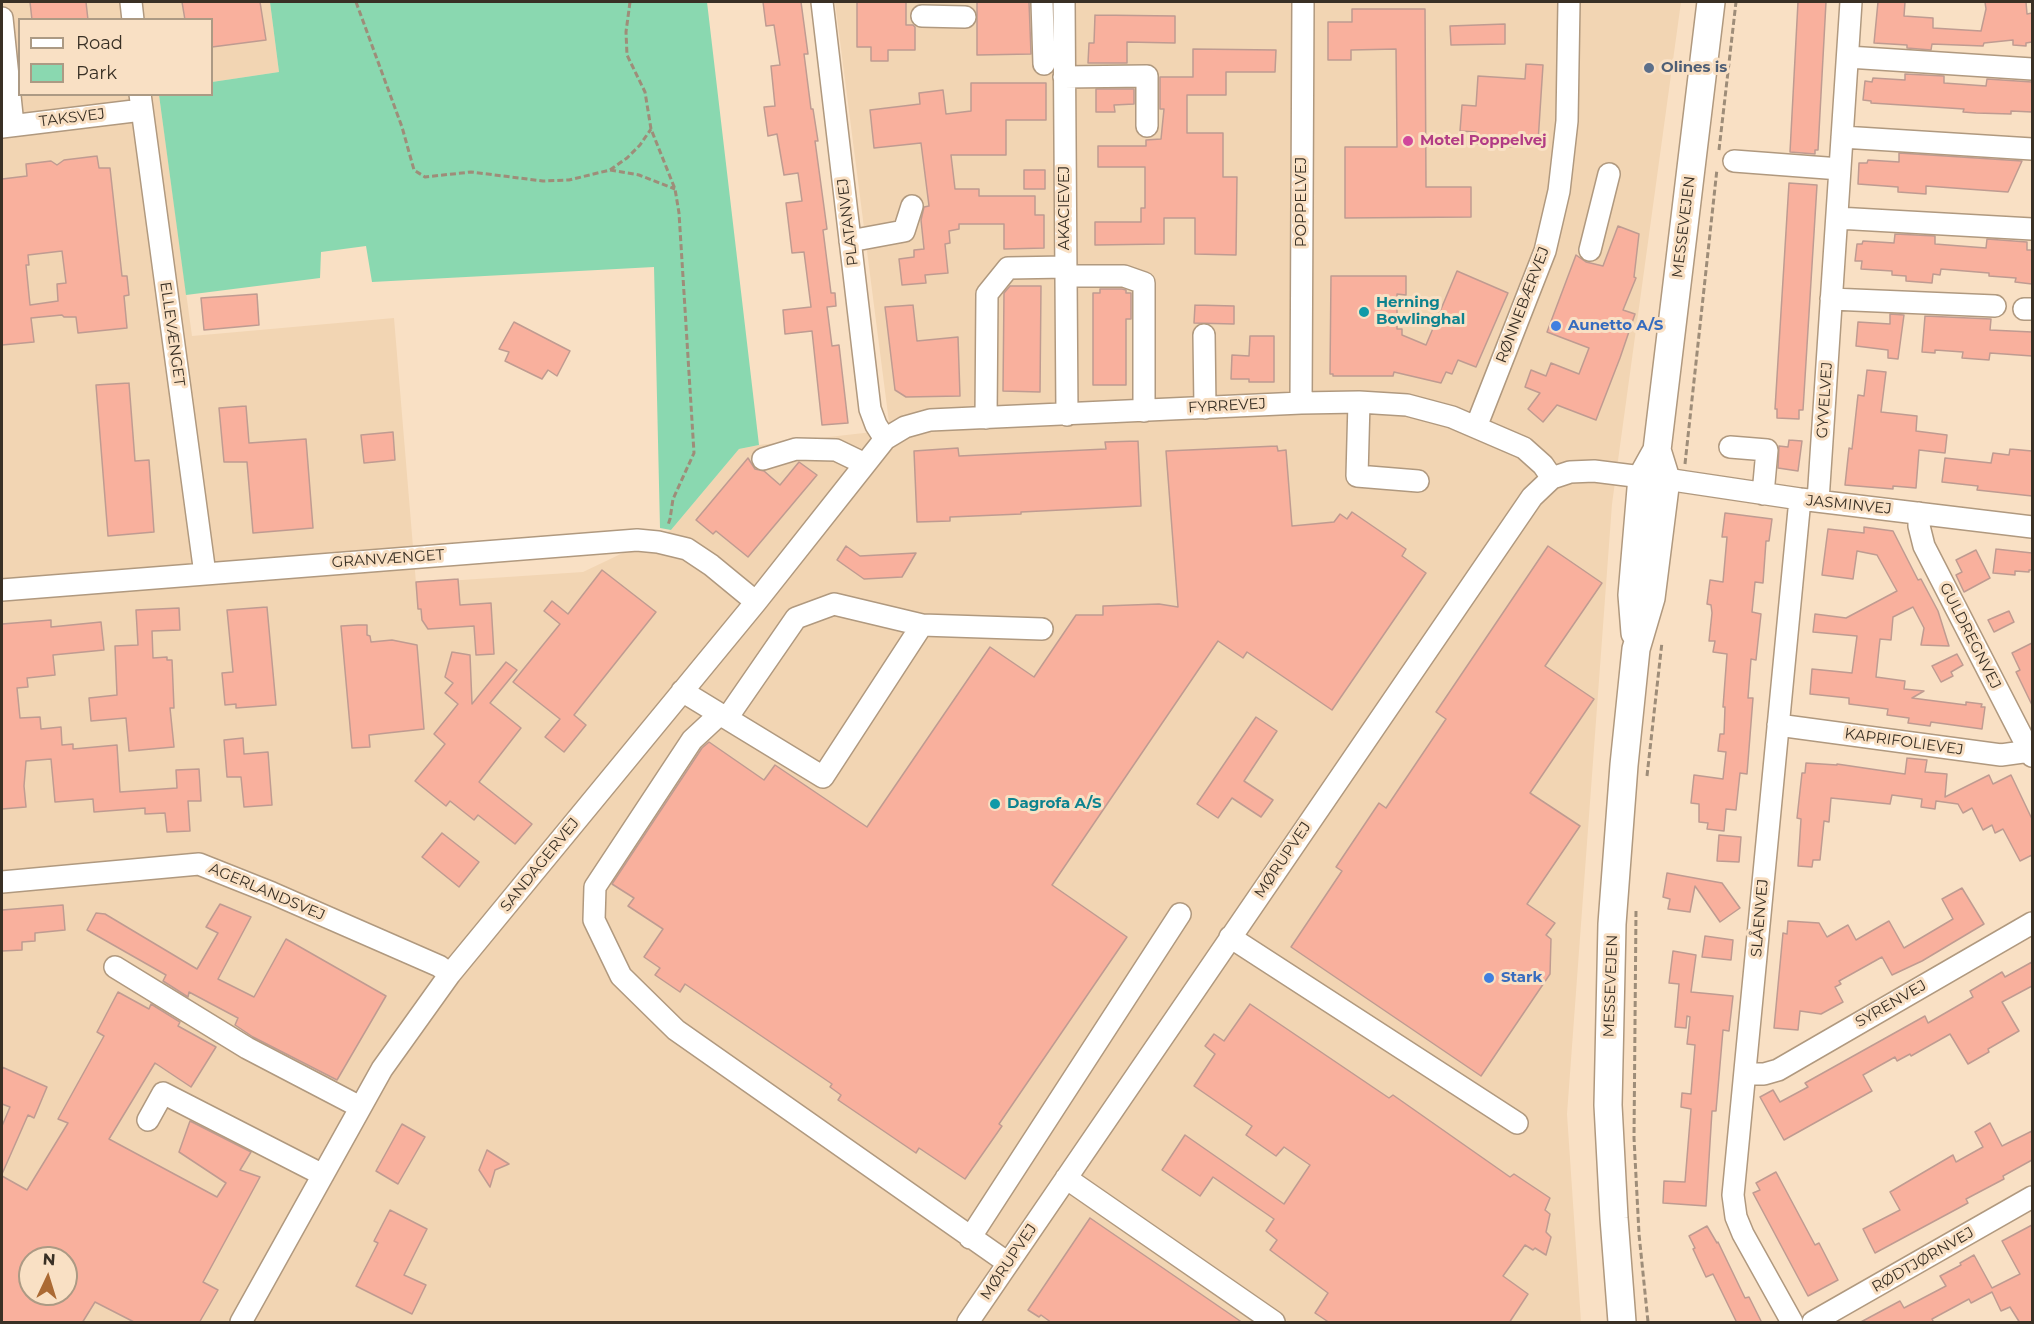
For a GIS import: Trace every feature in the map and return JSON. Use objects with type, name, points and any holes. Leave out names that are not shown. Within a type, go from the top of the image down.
[{"type":"main road","name":"MESSEVEJEN","points":[[1622,1323],[1608,1105],[1609,1025],[1612,924],[1624,765],[1636,650],[1632,595],[1664,479],[1657,450],[1717,2]]},
{"type":"street","points":[[131,2],[133,18]]},
{"type":"street","name":"PLATANVEJ","points":[[822,2],[870,409],[885,439]]},
{"type":"street","points":[[1042,2],[1044,64]]},
{"type":"street","name":"AKACIEVEJ","points":[[1064,2],[1067,415]]},
{"type":"street","name":"POPPELVEJ","points":[[1301,403],[1303,2]]},
{"type":"street","name":"RØNNEBÆRVEJ","points":[[1476,427],[1545,251],[1559,191],[1567,121],[1569,2]]},
{"type":"street","name":"GYVELVEJ","points":[[1809,500],[1832,298],[1851,2]]},
{"type":"street","points":[[922,16],[964,17]]},
{"type":"street","points":[[2,18],[7,126]]},
{"type":"street","points":[[1848,57],[2032,69]]},
{"type":"street","points":[[1064,77],[1147,76],[1147,126]]},
{"type":"street","name":"TAKSVEJ","points":[[7,126],[141,102]]},
{"type":"street","name":"ELLEVÆNGET","points":[[141,102],[205,574]]},
{"type":"street","points":[[1842,137],[2032,149]]},
{"type":"street","points":[[1723,159],[1840,169]]},
{"type":"street","points":[[1590,250],[1609,174]]},
{"type":"street","points":[[850,241],[904,231],[912,206]]},
{"type":"street","points":[[1837,218],[2032,229]]},
{"type":"street","points":[[986,418],[987,294],[1008,268],[1124,276],[1144,283],[1144,411]]},
{"type":"street","points":[[1832,298],[1995,306]]},
{"type":"street","points":[[1204,335],[1205,408]]},
{"type":"street","points":[[1359,402],[1357,476],[1418,481]]},
{"type":"street","name":"FYRREVEJ","points":[[885,439],[905,427],[930,420],[1359,402],[1407,405],[1452,417],[1524,448],[1543,465],[1552,478]]},
{"type":"street","name":"SANDAGERVEJ","points":[[241,1323],[382,1069],[450,974],[756,602],[885,439]]},
{"type":"street","points":[[1730,447],[1767,450],[1763,494]]},
{"type":"street","points":[[763,459],[796,449],[836,450],[865,464]]},
{"type":"street","points":[[1552,478],[1570,472],[1594,471],[1664,479]]},
{"type":"street","name":"MØRUPVEJ","points":[[975,1320],[1008,1263],[1528,503],[1552,478]]},
{"type":"street","name":"JASMINVEJ","points":[[1664,479],[1763,494],[2032,527]]},
{"type":"street","name":"SLÅENVEJ","points":[[1792,1323],[1743,1234],[1736,1217],[1733,1195],[1778,724],[1809,500]]},
{"type":"street","name":"GULDREGNVEJ","points":[[1919,513],[1919,526],[1924,546],[2031,754]]},
{"type":"street","name":"GRANVÆNGET","points":[[2,590],[638,540],[687,549],[711,565],[756,602]]},
{"type":"street","points":[[1008,1263],[676,1030],[621,976],[594,920],[595,887],[692,740],[723,716],[796,618],[834,604],[922,625],[1042,628]]},
{"type":"street","points":[[682,691],[823,777],[922,625]]},
{"type":"street","name":"KAPRIFOLIEVEJ","points":[[1778,724],[2001,755],[2031,754]]},
{"type":"street","name":"AGERLANDSVEJ","points":[[2,882],[199,864],[272,893],[439,966],[450,974]]},
{"type":"street","points":[[970,1238],[1180,914]]},
{"type":"street","name":"SYRENVEJ","points":[[1745,1074],[1764,1074],[1778,1070],[2032,922]]},
{"type":"street","points":[[1230,938],[1516,1122]]},
{"type":"street","points":[[115,968],[247,1048],[360,1107]]},
{"type":"street","points":[[148,1120],[163,1093],[323,1175]]},
{"type":"street","points":[[1066,1178],[1274,1323]]},
{"type":"street","name":"RØDTJØRNVEJ","points":[[1812,1323],[2032,1197]]},
{"type":"path","points":[[356,2],[402,127],[414,170],[425,177],[471,172],[543,181],[569,180],[610,170],[627,158],[651,129]]},
{"type":"path","points":[[630,2],[626,32],[627,55],[645,92],[651,129],[675,189],[679,213],[694,453],[672,499],[670,519],[658,542]]},
{"type":"path","points":[[1664,479],[1686,442],[1723,159],[1717,2]]},
{"type":"path","points":[[610,170],[639,175],[675,189]]},
{"type":"path","points":[[1647,776],[1662,638]]},
{"type":"path","points":[[1637,904],[1634,1138],[1648,1323]]},
{"type":"shaded area","points":[[2,2],[270,2],[279,72],[213,82],[213,18],[18,18],[18,96],[159,96],[192,336],[394,318],[416,583],[583,572],[671,530],[739,449],[890,430],[835,2],[1681,2],[1612,504],[1567,1114],[1581,1322],[2,1322]]},
{"type":"green space","points":[[270,2],[707,2],[759,445],[739,449],[671,530],[660,528],[654,267],[372,282],[366,246],[321,252],[320,278],[186,295],[159,96],[213,96],[213,82],[279,72]]},
{"type":"building","points":[[30,2],[86,2],[88,18],[32,18]]},
{"type":"building","points":[[182,2],[260,2],[266,40],[213,47],[213,18],[185,18]]},
{"type":"building","points":[[763,2],[801,2],[808,54],[804,54],[811,109],[813,109],[818,141],[815,141],[827,229],[823,230],[831,293],[835,293],[836,306],[827,307],[832,346],[839,345],[848,423],[822,425],[812,331],[785,334],[783,310],[811,307],[804,252],[792,253],[786,203],[802,201],[798,173],[784,175],[777,134],[768,136],[764,107],[775,106],[771,66],[780,65],[774,25],[766,26]]},
{"type":"building","points":[[857,2],[906,2],[906,25],[915,27],[915,50],[888,50],[888,61],[871,61],[871,47],[857,47]]},
{"type":"building","points":[[977,2],[1029,2],[1031,54],[977,55]]},
{"type":"building","points":[[1798,2],[1826,2],[1818,150],[1815,150],[1815,154],[1790,152]]},
{"type":"building","points":[[1878,2],[1905,2],[1904,16],[1933,18],[1933,28],[1981,31],[1986,9],[1985,2],[2026,2],[2027,14],[2032,13],[2032,42],[2026,43],[2026,46],[2013,45],[2013,40],[1984,43],[1983,46],[1932,44],[1931,50],[1907,48],[1907,45],[1874,43]]},
{"type":"building","points":[[1352,9],[1425,9],[1426,187],[1471,187],[1471,217],[1345,218],[1345,147],[1397,147],[1396,49],[1351,50],[1351,60],[1328,60],[1328,22],[1352,22]]},
{"type":"building","points":[[1095,15],[1175,16],[1175,43],[1127,42],[1127,63],[1088,63],[1089,43],[1094,43]]},
{"type":"building","points":[[1505,24],[1505,44],[1451,45],[1450,26]]},
{"type":"building","points":[[1193,49],[1276,50],[1275,72],[1226,72],[1226,95],[1187,95],[1187,133],[1223,133],[1223,177],[1237,177],[1236,255],[1195,254],[1195,218],[1164,218],[1164,244],[1095,245],[1095,222],[1141,222],[1141,208],[1145,208],[1145,167],[1098,167],[1098,146],[1146,146],[1146,140],[1161,139],[1164,109],[1160,109],[1160,77],[1193,77]]},
{"type":"building","points":[[1526,64],[1543,65],[1538,142],[1516,140],[1516,147],[1475,144],[1476,132],[1460,131],[1462,105],[1476,106],[1478,76],[1525,79]]},
{"type":"building","points":[[1905,74],[1944,76],[1944,83],[1986,86],[1987,79],[2032,82],[2032,112],[1976,113],[1963,112],[1964,109],[1871,103],[1871,101],[1863,100],[1865,81],[1872,82],[1873,78],[1905,80]]},
{"type":"building","points":[[971,83],[1046,83],[1046,120],[1006,120],[1006,155],[951,155],[955,189],[979,189],[979,196],[1035,196],[1035,215],[1044,215],[1044,248],[1004,249],[1004,224],[959,224],[959,229],[949,231],[950,243],[945,244],[948,273],[925,275],[926,283],[902,285],[899,259],[914,257],[914,250],[924,249],[921,220],[924,207],[929,206],[921,143],[874,148],[870,110],[920,104],[919,93],[943,90],[946,114],[971,111]]},
{"type":"building","points":[[1096,89],[1134,89],[1134,104],[1114,105],[1115,112],[1096,112]]},
{"type":"building","points":[[1899,153],[2022,161],[2008,192],[1926,186],[1926,194],[1898,192],[1898,187],[1858,184],[1859,163],[1867,163],[1868,160],[1899,162]]},
{"type":"building","points":[[97,156],[99,168],[110,168],[122,276],[127,276],[129,295],[124,296],[127,328],[78,333],[76,317],[62,315],[31,318],[34,342],[2,345],[2,179],[27,176],[26,164],[51,161],[57,165],[64,160]],"holes":[[[62,251],[66,283],[57,284],[58,301],[30,305],[26,265],[29,265],[28,255]]]},
{"type":"building","points":[[1024,170],[1045,170],[1045,189],[1024,189]]},
{"type":"building","points":[[1789,183],[1817,185],[1803,410],[1799,410],[1799,419],[1777,418],[1777,409],[1775,409]]},
{"type":"building","points":[[1618,226],[1639,234],[1634,277],[1636,278],[1623,310],[1635,314],[1620,358],[1596,420],[1557,405],[1543,422],[1528,409],[1540,393],[1525,387],[1531,370],[1546,376],[1551,363],[1579,374],[1589,348],[1547,332],[1576,255],[1586,262],[1603,266]]},
{"type":"building","points":[[1895,234],[1935,236],[1935,244],[1986,248],[1987,239],[2027,242],[2027,250],[2032,250],[2032,284],[2015,282],[2016,278],[1989,276],[1989,273],[1941,269],[1940,275],[1933,274],[1932,283],[1906,281],[1906,276],[1892,275],[1892,271],[1861,269],[1862,261],[1855,261],[1857,244],[1862,244],[1863,241],[1894,243]]},
{"type":"building","points":[[1457,271],[1508,293],[1476,367],[1458,360],[1452,374],[1446,372],[1441,383],[1394,372],[1393,376],[1333,376],[1330,374],[1331,276],[1406,276],[1406,295],[1397,294],[1397,329],[1402,329],[1402,335],[1426,345]]},
{"type":"building","points":[[1010,286],[1041,286],[1040,392],[1003,391],[1004,293]]},
{"type":"building","points":[[1100,289],[1122,289],[1126,290],[1126,293],[1131,293],[1131,319],[1126,319],[1126,385],[1093,385],[1093,293],[1100,293]]},
{"type":"building","points":[[257,294],[259,325],[204,330],[201,298]]},
{"type":"building","points":[[913,305],[917,341],[958,337],[960,396],[906,397],[895,390],[885,307]]},
{"type":"building","points":[[1195,305],[1234,306],[1234,324],[1194,323]]},
{"type":"building","points":[[1890,314],[1904,315],[1898,359],[1888,358],[1888,350],[1856,346],[1858,322],[1890,324]]},
{"type":"building","points":[[1925,316],[1991,319],[1990,330],[2032,332],[2032,356],[1990,353],[1989,360],[1962,358],[1963,352],[1935,350],[1935,353],[1922,352]]},
{"type":"building","points":[[514,322],[570,351],[557,376],[548,370],[542,379],[505,361],[509,352],[499,349]]},
{"type":"building","points":[[1250,336],[1274,336],[1274,382],[1231,379],[1232,355],[1249,356]]},
{"type":"building","points":[[1867,370],[1886,372],[1881,412],[1917,416],[1916,431],[1947,435],[1945,453],[1919,450],[1916,488],[1893,486],[1893,489],[1845,485],[1858,395],[1864,396]]},
{"type":"building","points":[[129,383],[135,461],[149,460],[154,532],[108,536],[96,385]]},
{"type":"building","points":[[246,406],[249,443],[306,439],[313,528],[253,533],[247,462],[224,462],[219,408]]},
{"type":"building","points":[[393,432],[395,460],[364,463],[361,435]]},
{"type":"building","points":[[1789,440],[1802,441],[1798,471],[1778,468],[1779,446],[1788,447]]},
{"type":"building","points":[[1138,441],[1141,506],[950,517],[950,521],[917,522],[914,451],[958,448],[959,456],[1106,449],[1105,442]]},
{"type":"building","name":"Dagrofa A/S","points":[[1277,446],[1278,451],[1286,450],[1292,526],[1334,522],[1340,514],[1347,519],[1352,512],[1406,549],[1402,556],[1426,573],[1332,710],[1247,652],[1243,658],[1218,641],[1052,885],[1127,937],[999,1124],[1002,1126],[965,1179],[919,1148],[916,1153],[838,1100],[841,1095],[830,1087],[832,1084],[685,984],[680,992],[655,975],[660,968],[644,957],[663,929],[628,906],[634,898],[612,884],[702,748],[709,742],[764,780],[775,765],[867,827],[990,647],[1034,677],[1076,615],[1103,615],[1103,606],[1159,604],[1178,607],[1166,451]]},
{"type":"building","points":[[2010,449],[2032,451],[2032,496],[1977,490],[1978,486],[1942,482],[1945,458],[1991,463],[1993,453],[2009,455]]},
{"type":"building","points":[[748,458],[755,469],[764,471],[780,485],[799,462],[817,475],[748,557],[716,531],[713,534],[696,520]]},
{"type":"building","points":[[1725,513],[1772,519],[1769,541],[1766,541],[1763,583],[1755,582],[1752,612],[1761,614],[1756,660],[1751,659],[1748,698],[1753,698],[1747,774],[1740,773],[1736,810],[1726,809],[1724,831],[1707,829],[1708,823],[1699,822],[1699,804],[1691,803],[1694,775],[1723,779],[1726,752],[1718,751],[1720,734],[1724,734],[1725,707],[1723,707],[1727,654],[1713,652],[1715,641],[1709,641],[1711,605],[1707,604],[1710,580],[1723,582],[1727,537],[1722,537]]},
{"type":"building","points":[[1864,527],[1893,531],[1918,580],[1921,579],[1938,611],[1949,646],[1921,645],[1924,628],[1913,607],[1893,617],[1891,640],[1880,639],[1876,677],[1905,681],[1904,689],[1924,691],[1912,698],[1966,705],[1966,702],[1982,704],[1981,707],[1985,707],[1982,729],[1931,722],[1930,726],[1908,723],[1909,718],[1887,715],[1888,709],[1849,704],[1849,698],[1810,694],[1812,669],[1852,673],[1857,636],[1813,632],[1815,614],[1846,618],[1897,591],[1877,555],[1857,551],[1853,579],[1822,575],[1828,529],[1864,533]]},
{"type":"building","points":[[846,546],[860,556],[916,553],[902,577],[864,579],[837,560]]},
{"type":"building","points":[[1548,546],[1602,583],[1545,666],[1594,699],[1530,793],[1580,826],[1527,904],[1555,923],[1546,935],[1551,939],[1550,974],[1481,1076],[1291,947],[1342,871],[1336,867],[1379,803],[1386,808],[1446,719],[1436,712]]},
{"type":"building","points":[[1996,549],[2032,553],[2032,570],[2029,572],[2015,571],[2015,575],[1993,573]]},
{"type":"building","points":[[1976,550],[1990,578],[1964,592],[1956,575],[1962,572],[1956,560]]},
{"type":"building","points":[[602,570],[656,612],[574,715],[586,725],[564,752],[545,737],[560,719],[513,682],[560,624],[544,611],[552,601],[568,614]]},
{"type":"building","points":[[458,579],[460,605],[491,603],[494,654],[476,655],[474,626],[428,629],[422,620],[421,609],[418,609],[416,582]]},
{"type":"building","points":[[267,607],[276,705],[236,708],[236,704],[225,705],[222,673],[233,672],[227,610]]},
{"type":"building","points":[[179,608],[180,630],[152,631],[153,658],[167,657],[167,660],[172,660],[174,708],[170,708],[174,747],[129,751],[126,718],[91,721],[89,698],[117,695],[115,646],[138,645],[136,610]]},
{"type":"building","points":[[2009,611],[2014,622],[1994,632],[1988,620]]},
{"type":"building","points":[[51,620],[51,627],[101,622],[104,650],[53,655],[55,675],[27,678],[28,687],[17,688],[20,718],[40,717],[41,729],[61,727],[62,745],[73,744],[73,749],[117,745],[120,792],[177,788],[176,770],[199,769],[201,801],[188,801],[190,831],[167,832],[165,813],[145,814],[145,808],[94,812],[93,799],[55,802],[51,759],[26,761],[24,786],[26,807],[2,809],[2,624]]},
{"type":"building","points":[[367,625],[367,635],[370,636],[371,642],[392,640],[417,645],[424,729],[369,735],[370,747],[352,748],[341,626]]},
{"type":"building","points":[[2032,643],[2032,705],[2016,672],[2020,670],[2012,653]]},
{"type":"building","points":[[452,652],[470,655],[472,704],[506,662],[517,670],[490,703],[521,728],[479,782],[532,824],[515,844],[478,815],[474,820],[450,801],[446,806],[415,781],[445,744],[434,734],[458,704],[445,693],[453,683],[445,677]]},
{"type":"building","points":[[1957,654],[1963,665],[1951,672],[1953,676],[1941,682],[1932,666]]},
{"type":"building","points":[[1256,717],[1277,731],[1244,781],[1273,800],[1261,817],[1232,798],[1218,818],[1197,804]]},
{"type":"building","points":[[243,738],[244,754],[268,752],[272,805],[244,807],[241,777],[227,777],[224,740]]},
{"type":"building","points":[[1907,758],[1927,760],[1925,772],[1947,774],[1945,797],[1989,775],[1993,784],[2011,775],[2032,819],[2032,855],[2020,861],[2003,829],[1995,833],[1992,825],[1983,830],[1972,808],[1963,813],[1958,804],[1936,801],[1935,809],[1921,807],[1922,799],[1892,795],[1890,804],[1831,798],[1829,822],[1824,821],[1820,860],[1813,860],[1812,867],[1798,866],[1801,819],[1797,818],[1802,773],[1805,773],[1806,763],[1837,764],[1905,774]]},
{"type":"building","points":[[442,833],[479,862],[459,887],[422,857]]},
{"type":"building","points":[[1719,835],[1741,837],[1739,862],[1717,861]]},
{"type":"building","points":[[1667,873],[1722,883],[1740,908],[1720,922],[1695,886],[1690,912],[1668,909],[1670,899],[1663,897]]},
{"type":"building","points":[[1962,888],[1984,924],[1922,961],[1892,975],[1882,957],[1839,981],[1841,984],[1835,987],[1843,1002],[1821,1014],[1800,1011],[1798,1030],[1774,1028],[1783,933],[1787,934],[1788,921],[1819,923],[1827,937],[1848,925],[1856,940],[1889,921],[1904,948],[1953,919],[1942,899]]},
{"type":"building","points":[[220,904],[251,917],[218,979],[254,997],[286,939],[386,996],[337,1080],[253,1037],[235,1025],[238,1018],[189,992],[188,997],[163,981],[166,975],[87,930],[96,913],[105,914],[197,969],[218,933],[206,927]]},
{"type":"building","points":[[63,905],[65,930],[35,933],[35,941],[22,942],[22,950],[2,951],[2,910]]},
{"type":"building","points":[[1705,936],[1733,940],[1731,960],[1702,957]]},
{"type":"building","points":[[1673,951],[1696,955],[1691,992],[1733,996],[1729,1031],[1723,1030],[1716,1111],[1712,1111],[1706,1206],[1663,1203],[1664,1181],[1685,1182],[1691,1109],[1681,1107],[1682,1093],[1691,1094],[1695,1045],[1687,1044],[1690,1017],[1687,1016],[1686,1028],[1675,1027],[1679,984],[1669,983]]},
{"type":"building","points":[[2032,962],[2032,986],[2002,1002],[2019,1031],[1968,1064],[1950,1034],[1911,1056],[1910,1054],[1897,1061],[1895,1057],[1863,1075],[1872,1091],[1784,1140],[1760,1097],[1773,1090],[1780,1102],[1808,1087],[1805,1083],[1925,1016],[1928,1023],[1973,997],[1970,991],[2002,972],[2005,977]]},
{"type":"building","points":[[118,992],[149,1009],[151,1004],[180,1022],[178,1026],[216,1047],[191,1087],[155,1063],[109,1139],[217,1197],[226,1183],[179,1152],[190,1121],[251,1152],[240,1170],[260,1177],[203,1282],[218,1290],[199,1323],[136,1323],[95,1302],[82,1323],[2,1323],[2,1176],[27,1190],[68,1123],[58,1119],[104,1036],[97,1032]]},
{"type":"building","points":[[1250,1004],[1389,1098],[1393,1095],[1510,1177],[1514,1174],[1550,1198],[1545,1210],[1550,1214],[1546,1232],[1551,1237],[1546,1255],[1525,1245],[1503,1276],[1528,1294],[1509,1323],[1330,1323],[1315,1313],[1328,1293],[1270,1250],[1277,1240],[1266,1231],[1274,1219],[1213,1177],[1200,1196],[1162,1170],[1185,1135],[1284,1204],[1310,1165],[1284,1147],[1276,1156],[1246,1135],[1252,1126],[1194,1086],[1215,1054],[1205,1046],[1214,1034],[1224,1041]]},
{"type":"building","points":[[2,1067],[47,1087],[34,1118],[28,1115],[2,1174],[2,1126],[10,1107],[2,1104]]},
{"type":"building","points":[[1990,1123],[2002,1146],[2032,1131],[2032,1160],[2003,1176],[2004,1179],[1966,1199],[1968,1203],[1875,1253],[1863,1229],[1900,1210],[1890,1192],[1953,1155],[1956,1162],[1983,1147],[1975,1132]]},
{"type":"building","points":[[402,1124],[425,1137],[398,1184],[376,1171]]},
{"type":"building","points":[[487,1150],[509,1164],[495,1170],[490,1187],[479,1170]]},
{"type":"building","points":[[1776,1172],[1815,1245],[1819,1243],[1838,1280],[1808,1296],[1753,1193],[1760,1190],[1756,1183]]},
{"type":"building","points":[[390,1210],[427,1229],[404,1275],[426,1285],[412,1314],[356,1286],[378,1243],[374,1241]]},
{"type":"building","points":[[1090,1218],[1243,1323],[1052,1323],[1028,1310]]},
{"type":"building","points":[[2032,1225],[2032,1323],[2020,1323],[2010,1307],[2001,1311],[1992,1292],[1971,1303],[1969,1299],[1932,1319],[1934,1323],[1859,1323],[1900,1301],[1904,1308],[1946,1286],[1940,1276],[1974,1255],[1992,1288],[2020,1274],[2002,1241]]},
{"type":"building","points":[[1707,1226],[1718,1242],[1745,1298],[1749,1297],[1762,1323],[1737,1323],[1713,1274],[1706,1277],[1689,1236]]},
{"type":"place","name":"Olines is","points":[[1649,68]]},
{"type":"place","name":"Motel Poppelvej","points":[[1408,141]]},
{"type":"place","name":"Herning Bowlinghal","points":[[1364,312]]},
{"type":"place","name":"Aunetto A/S","points":[[1556,326]]},
{"type":"place","name":"Dagrofa A/S","points":[[995,804]]},
{"type":"place","name":"Stark","points":[[1489,978]]}]
